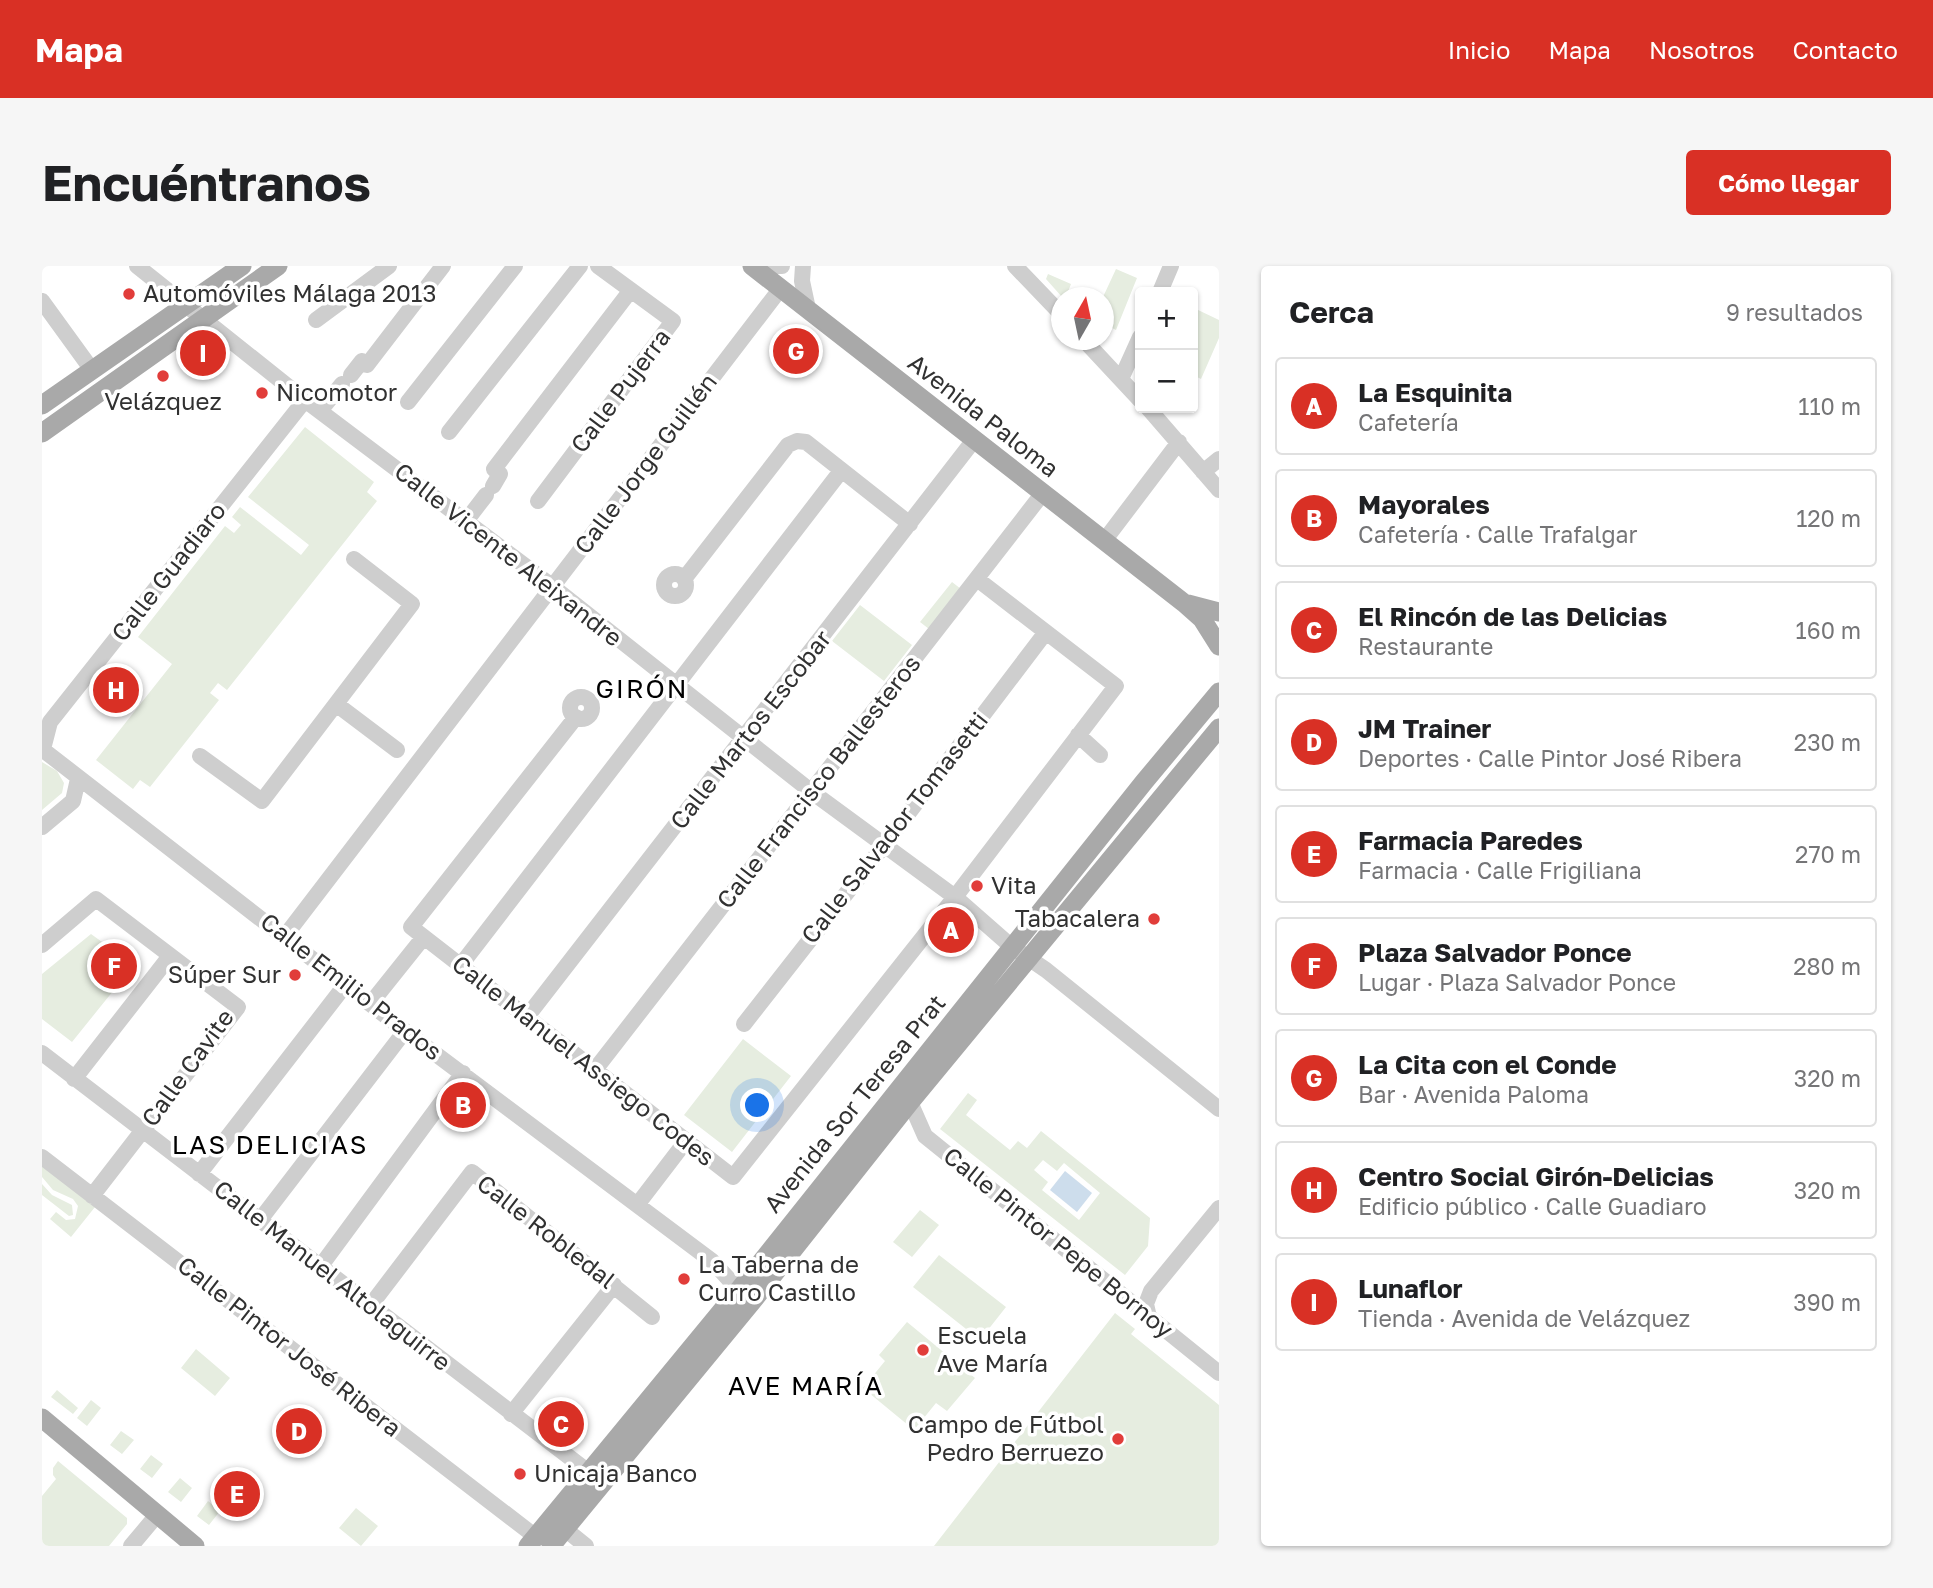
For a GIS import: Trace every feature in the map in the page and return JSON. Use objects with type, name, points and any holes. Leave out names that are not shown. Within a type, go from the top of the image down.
[{"type":"main road","points":[[42,405],[242,266]]},
{"type":"main road","points":[[42,433],[278,266]]},
{"type":"main road","name":"Avenida Paloma","points":[[752,266],[1184,603],[1202,619],[1219,646]]},
{"type":"main road","name":"Avenida Paloma","points":[[1184,603],[1219,611]]},
{"type":"main road","name":"Avenida Sor Teresa Prat","points":[[538,1543],[565,1529],[1012,947],[1219,692]]},
{"type":"main road","name":"Avenida Sor Teresa Prat","points":[[538,1543],[590,1473],[745,1297],[910,1102],[1219,728]]},
{"type":"main road","points":[[42,1418],[195,1546]]},
{"type":"street","name":"Calle Vicente Aleixandre","points":[[137,266],[305,400],[553,587],[812,792],[955,897],[1012,947],[1219,1109]]},
{"type":"street","points":[[316,320],[388,266]]},
{"type":"street","points":[[320,411],[362,361],[368,365],[443,266]]},
{"type":"street","points":[[408,402],[515,266]]},
{"type":"street","points":[[449,432],[580,266]]},
{"type":"street","name":"Calle Pujerra","points":[[538,501],[673,321],[598,266]]},
{"type":"street","points":[[772,266],[782,266]]},
{"type":"street","points":[[803,266],[808,309]]},
{"type":"street","points":[[1015,266],[1051,304]]},
{"type":"street","points":[[1162,287],[1171,266]]},
{"type":"street","name":"Calle Jorge Guillén","points":[[285,936],[781,288]]},
{"type":"street","points":[[466,521],[500,474],[494,468],[631,290]]},
{"type":"street","points":[[42,301],[92,370]]},
{"type":"street","points":[[1121,379],[1135,348]]},
{"type":"street","points":[[1093,350],[1135,394]]},
{"type":"street","name":"Calle Guadiaro","points":[[42,749],[50,722],[305,400]]},
{"type":"street","points":[[1152,413],[1219,490]]},
{"type":"street","points":[[684,579],[788,445],[797,440],[806,442],[910,524]]},
{"type":"street","name":"Calle Martos Escobar","points":[[526,1018],[974,440]]},
{"type":"street","points":[[1104,541],[1179,442]]},
{"type":"street","points":[[1203,472],[1219,459]]},
{"type":"street","points":[[460,966],[841,471]]},
{"type":"street","name":"Calle Francisco Ballesteros","points":[[594,1071],[1043,493]]},
{"type":"street","points":[[200,756],[261,801],[412,604],[354,559]]},
{"type":"street","name":"Calle Manuel Assiego Codes","points":[[423,938],[733,1177],[955,897],[1116,686],[977,579]]},
{"type":"street","name":"Calle Salvador Tomasetti","points":[[744,1024],[1046,632]]},
{"type":"street","points":[[336,704],[397,750],[418,751],[434,740]]},
{"type":"street","points":[[370,1003],[423,938],[411,927],[576,718]]},
{"type":"street","points":[[1078,736],[1100,755]]},
{"type":"street","name":"Calle Emilio Prados","points":[[42,749],[405,1031],[712,1261],[745,1297]]},
{"type":"street","name":"Calle Jorge Guillén","points":[[394,793],[402,764],[397,750]]},
{"type":"street","points":[[42,827],[73,801],[78,779]]},
{"type":"street","points":[[42,944],[96,899],[170,956],[74,1079]]},
{"type":"street","name":"Calle Cavite","points":[[92,1196],[238,1007],[170,956]]},
{"type":"street","points":[[199,1174],[346,984]]},
{"type":"street","points":[[260,1220],[405,1031]]},
{"type":"street","name":"Calle Manuel Altolaguirre","points":[[42,1053],[590,1473]]},
{"type":"street","points":[[320,1267],[463,1073]]},
{"type":"street","name":"Calle Pintor Pepe Bornoy","points":[[910,1102],[925,1136],[1219,1373]]},
{"type":"street","points":[[637,1205],[686,1141]]},
{"type":"street","name":"Calle Pintor José Ribera","points":[[42,1157],[538,1543]]},
{"type":"street","name":"Calle Robledal","points":[[370,1306],[472,1172],[652,1317]]},
{"type":"street","points":[[1149,1317],[1146,1304],[1151,1291],[1219,1208]]},
{"type":"street","points":[[511,1414],[614,1285]]},
{"type":"street","points":[[131,1546],[158,1514]]},
{"type":"street","points":[[565,1529],[586,1546]]},
{"type":"shaded area","points":[[1116,269],[1137,278],[1116,330],[1114,287],[1108,287]]},
{"type":"shaded area","points":[[1048,274],[1071,284],[1070,287],[1053,287],[1046,279]]},
{"type":"shaded area","points":[[1198,310],[1219,320],[1219,338],[1201,379],[1198,378]]},
{"type":"shaded area","points":[[305,427],[374,482],[367,492],[377,501],[227,690],[218,683],[210,693],[219,700],[150,787],[140,780],[133,789],[96,760],[172,664],[138,637],[225,526],[234,533],[241,525],[232,517],[240,507],[301,555],[309,545],[248,497]]},
{"type":"shaded area","points":[[952,582],[961,589],[929,629],[920,622]]},
{"type":"shaded area","points":[[860,605],[912,645],[884,681],[832,641]]},
{"type":"shaded area","points":[[42,762],[57,771],[64,783],[62,793],[42,810]]},
{"type":"shaded area","points":[[91,934],[134,965],[72,1042],[42,1019],[42,974]]},
{"type":"shaded area","points":[[743,1039],[791,1076],[732,1152],[684,1115]]},
{"type":"shaded area","points":[[968,1093],[977,1100],[966,1115],[1010,1150],[1018,1141],[1027,1148],[1041,1131],[1150,1218],[1148,1246],[1125,1275],[940,1129]],"holes":[[[1043,1160],[1057,1171],[1064,1163],[1100,1193],[1079,1220],[1042,1190],[1048,1182],[1034,1170]]]},
{"type":"shaded area","points":[[42,1165],[95,1207],[71,1237],[50,1219],[56,1212],[66,1220],[75,1219],[78,1206],[73,1199],[53,1190],[42,1177]]},
{"type":"shaded area","points":[[42,1184],[52,1195],[72,1205],[73,1215],[69,1216],[42,1195]]},
{"type":"shaded area","points":[[920,1210],[939,1225],[912,1257],[893,1242]]},
{"type":"shaded area","points":[[939,1255],[1006,1307],[980,1340],[913,1287]]},
{"type":"shaded area","name":"Campo de Fútbol Pedro Berruezo","points":[[1115,1313],[1135,1329],[1131,1334],[1219,1405],[1219,1546],[934,1546]]},
{"type":"shaded area","points":[[907,1322],[975,1378],[947,1411],[936,1403],[914,1430],[863,1388],[885,1361],[879,1355]]},
{"type":"shaded area","points":[[196,1349],[230,1378],[215,1396],[181,1368]]},
{"type":"shaded area","points":[[57,1390],[78,1408],[73,1414],[51,1397]]},
{"type":"shaded area","points":[[91,1400],[101,1408],[87,1426],[77,1418]]},
{"type":"shaded area","points":[[121,1431],[134,1440],[122,1454],[110,1445]]},
{"type":"shaded area","points":[[151,1455],[163,1464],[152,1478],[140,1469]]},
{"type":"shaded area","points":[[58,1461],[127,1518],[127,1524],[109,1546],[42,1546],[42,1496],[56,1479],[53,1468]]},
{"type":"shaded area","points":[[180,1478],[192,1488],[181,1502],[168,1492]]},
{"type":"shaded area","points":[[208,1501],[220,1511],[209,1525],[197,1516]]},
{"type":"shaded area","points":[[356,1508],[378,1526],[361,1546],[339,1528]]},
{"type":"water","points":[[1065,1171],[1092,1193],[1077,1212],[1050,1190]]},
{"type":"place","name":"Automóviles Málaga 2013","points":[[129,294]]},
{"type":"place","name":"La Cita con el Conde","points":[[796,351]]},
{"type":"place","name":"Lunaflor","points":[[203,353]]},
{"type":"place","name":"Velázquez","points":[[163,376]]},
{"type":"place","name":"Nicomotor","points":[[262,393]]},
{"type":"place","name":"Centro Social Girón-Delicias","points":[[116,690]]},
{"type":"place","name":"Vita","points":[[977,886]]},
{"type":"place","name":"Tabacalera","points":[[1154,919]]},
{"type":"place","name":"La Esquinita","points":[[951,930]]},
{"type":"place","name":"Plaza Salvador Ponce","points":[[114,966]]},
{"type":"place","name":"Súper Sur","points":[[295,975]]},
{"type":"place","name":"Mayorales","points":[[463,1105]]},
{"type":"place","name":"La Taberna de Curro Castillo","points":[[684,1279]]},
{"type":"place","name":"Escuela Ave María","points":[[923,1350]]},
{"type":"place","name":"El Rincón de las Delicias","points":[[561,1424]]},
{"type":"place","name":"JM Trainer","points":[[299,1431]]},
{"type":"place","name":"Campo de Fútbol Pedro Berruezo","points":[[1118,1439]]},
{"type":"place","name":"Unicaja Banco","points":[[520,1474]]},
{"type":"place","name":"Farmacia Paredes","points":[[237,1494]]},
{"type":"district","name":"GIRÓN","points":[[642,689]]},
{"type":"district","name":"LAS DELICIAS","points":[[270,1145]]},
{"type":"district","name":"AVE MARÍA","points":[[806,1386]]}]
